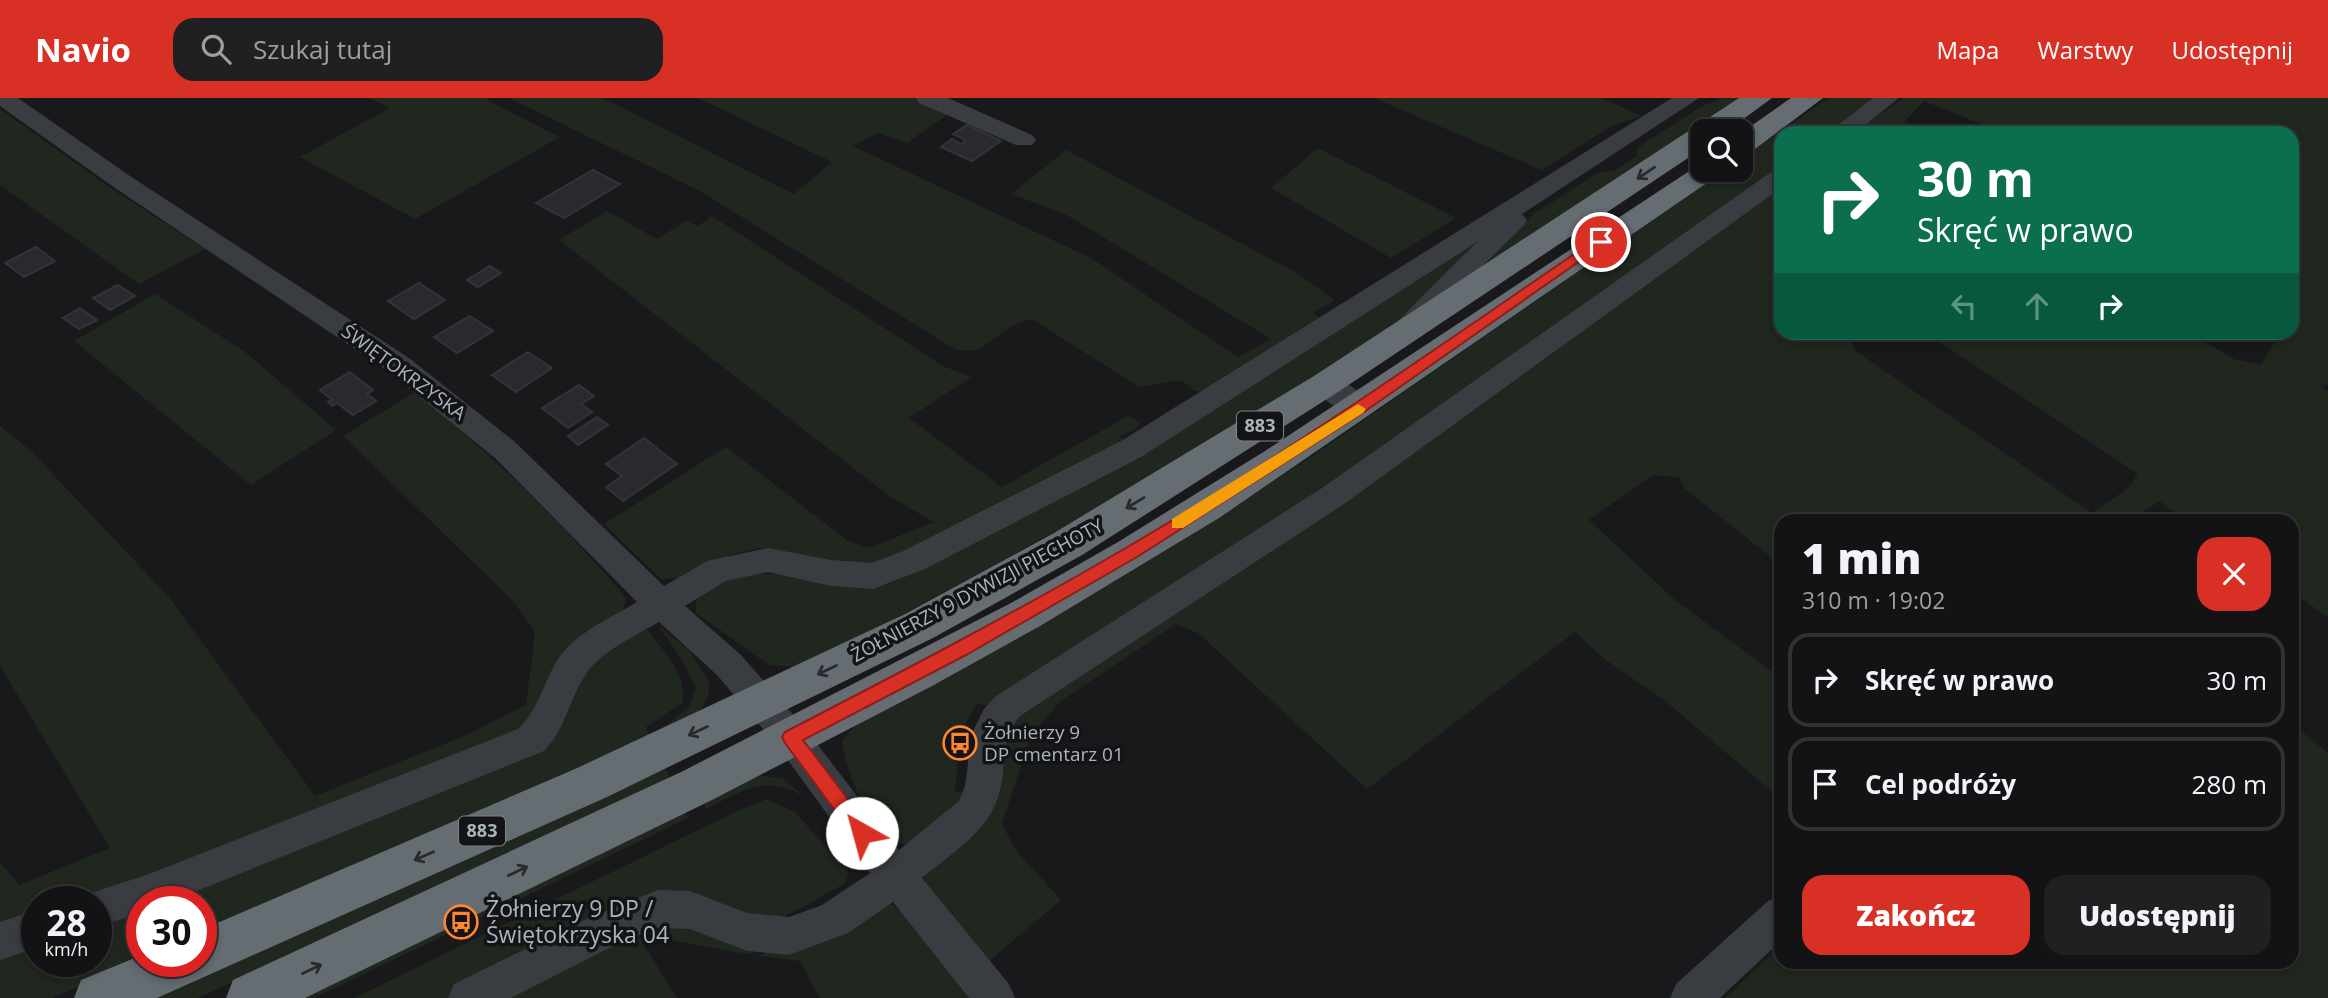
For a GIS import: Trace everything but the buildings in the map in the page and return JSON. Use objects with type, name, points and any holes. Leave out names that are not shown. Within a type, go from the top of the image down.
[{"type":"highway","points":[[1726,119],[1758,98]]},
{"type":"highway","points":[[1753,138],[1809,98]]},
{"type":"highway","name":"ŻOŁNIERZY 9 DYWIZJI PIECHOTY","points":[[217,947],[591,783],[919,626],[1068,544],[1326,384],[1690,144]]},
{"type":"highway","name":"ŻOŁNIERZY 9 DYWIZJI PIECHOTY","points":[[251,998],[791,737],[960,650],[1132,553],[1359,408],[1690,182]]},
{"type":"highway","points":[[99,998],[148,977]]},
{"type":"street","name":"ŚWIĘTOKRZYSKA","points":[[3,98],[433,390],[505,450],[626,572],[663,602],[729,665],[791,737]]},
{"type":"street","points":[[927,98],[970,114],[1024,140]]},
{"type":"street","points":[[112,904],[531,740],[545,726],[576,661],[606,638],[718,570],[768,559],[831,573],[873,576],[914,560],[1131,449],[1688,98]]},
{"type":"street","points":[[1377,351],[1509,226],[1539,202],[1669,120],[1712,98]]},
{"type":"street","points":[[1850,126],[1888,98]]},
{"type":"street","points":[[468,998],[605,930],[658,909],[690,910],[747,932],[789,936],[834,920],[959,826],[981,800],[988,733],[996,718],[1008,706],[1333,496],[1774,181]]},
{"type":"street","points":[[1326,384],[1359,408]]},
{"type":"street","points":[[791,737],[995,998]]},
{"type":"street","points":[[1690,998],[1774,921]]},
{"type":"street","points":[[0,941],[21,934]]},
{"type":"shaded area","points":[[370,98],[490,98],[487,100],[560,137],[415,219],[300,157],[390,108]]},
{"type":"shaded area","points":[[509,98],[603,98],[794,194],[832,162],[698,98],[914,98],[954,110],[907,143],[878,133],[853,146],[1091,258],[1238,357],[1271,339],[1065,214],[1011,194],[1066,150],[1297,273],[1335,300],[1313,313],[1320,318],[1209,392],[1195,391],[1181,380],[1139,387],[1032,319],[1015,324],[978,350],[956,350],[700,191]]},
{"type":"shaded area","points":[[1374,98],[1602,98],[1641,116],[1612,126],[1542,170]]},
{"type":"shaded area","points":[[1724,98],[1740,98],[1708,119],[1690,119],[1690,131],[1495,260],[1473,270],[1535,213],[1599,172],[1614,171],[1637,156],[1637,148],[1702,106]]},
{"type":"shaded area","points":[[1828,98],[1878,98],[1839,126],[1788,126]]},
{"type":"shaded area","points":[[1903,98],[2328,98],[2328,384],[2321,387],[2328,391],[2328,618],[2299,596],[2299,514],[2177,514],[2159,501],[2140,514],[1774,514],[1774,559],[1685,489],[1679,477],[1653,475],[1589,520],[1675,600],[1774,673],[1774,793],[1665,701],[1603,658],[1575,632],[1367,789],[1198,633],[1176,624],[1061,701],[1032,733],[1002,823],[1014,848],[1061,900],[987,963],[923,880],[1011,718],[1551,355],[1579,327],[1774,189],[1774,340],[1852,340],[1854,350],[2092,513],[2127,489],[2138,474],[1937,340],[2201,340],[2234,359],[2261,365],[2276,340],[2299,340],[2299,126],[1986,126],[1924,101],[1904,122],[1914,126],[1863,126]]},
{"type":"shaded area","points":[[0,109],[115,191],[205,249],[139,284],[0,185]]},
{"type":"shaded area","points":[[1774,136],[1774,172],[1216,563],[990,706],[977,703],[960,734],[955,791],[970,792],[912,844],[895,843],[885,836],[867,812],[847,766],[842,740],[859,721],[1197,530],[1315,454],[1708,182],[1753,182],[1753,151]]},
{"type":"shaded area","points":[[1318,148],[1456,218],[1391,258],[1271,188]]},
{"type":"shaded area","points":[[607,211],[657,239],[686,221],[698,226],[712,216],[943,366],[971,377],[909,418],[1002,487],[1128,416],[1140,423],[1136,429],[1120,436],[1124,442],[881,564],[840,565],[761,548],[737,553],[682,578],[661,579],[604,524],[726,447],[848,541],[869,548],[934,522],[892,498],[559,240]]},
{"type":"shaded area","points":[[1498,225],[1392,328],[1154,478],[822,658],[795,667],[769,665],[696,613],[701,592],[717,580],[742,575],[804,576],[880,585],[898,580]]},
{"type":"shaded area","points":[[155,294],[244,351],[336,430],[251,485],[74,341]]},
{"type":"shaded area","points":[[415,392],[499,465],[577,543],[626,598],[623,612],[532,720],[512,736],[199,858],[112,888],[112,886],[21,886],[21,920],[0,927],[0,862],[19,885],[110,848],[0,666],[0,426],[30,450],[168,596],[315,796],[469,734],[526,705],[535,632],[512,600],[343,436]]},
{"type":"shaded area","points":[[658,625],[690,651],[709,682],[707,699],[703,706],[671,731],[667,725],[689,707],[696,688],[682,660]]},
{"type":"shaded area","points":[[647,629],[673,663],[682,683],[682,703],[646,727],[651,740],[217,929],[217,886],[179,886],[531,751],[563,723],[591,660],[635,631]]},
{"type":"shaded area","points":[[2299,729],[2328,753],[2328,998],[1725,998],[1774,952],[1774,969],[2299,969]]},
{"type":"shaded area","points":[[663,763],[672,782],[198,998],[142,998],[189,977],[217,977],[217,964]]},
{"type":"shaded area","points":[[754,775],[782,778],[804,796],[777,786],[754,787],[706,809],[701,797]]},
{"type":"shaded area","points":[[767,799],[795,812],[849,873],[844,884],[788,915],[765,922],[689,894],[450,998],[354,998],[739,810]]},
{"type":"shaded area","points":[[682,806],[688,818],[314,998],[281,998]]},
{"type":"shaded area","points":[[889,901],[931,941],[972,998],[820,998],[800,961],[760,956],[774,946],[829,939]]},
{"type":"shaded area","points":[[126,906],[126,968],[112,973],[112,912]]},
{"type":"shaded area","points":[[658,924],[697,927],[738,943],[756,955],[636,932],[677,998],[494,998],[586,952],[642,928]]},
{"type":"shaded area","points":[[21,943],[21,977],[103,977],[52,998],[0,998],[0,950]]},
{"type":"slow traffic","points":[[1178,524],[1358,409]]},
{"type":"place","name":"Żołnierzy 9 DP cmentarz 01","points":[[960,743]]},
{"type":"place","name":"Żołnierzy 9 DP / Świętokrzyska 04","points":[[461,922]]},
{"type":"route","points":[[862,833],[791,737],[960,650],[1132,553],[1359,408],[1601,242]]}]
